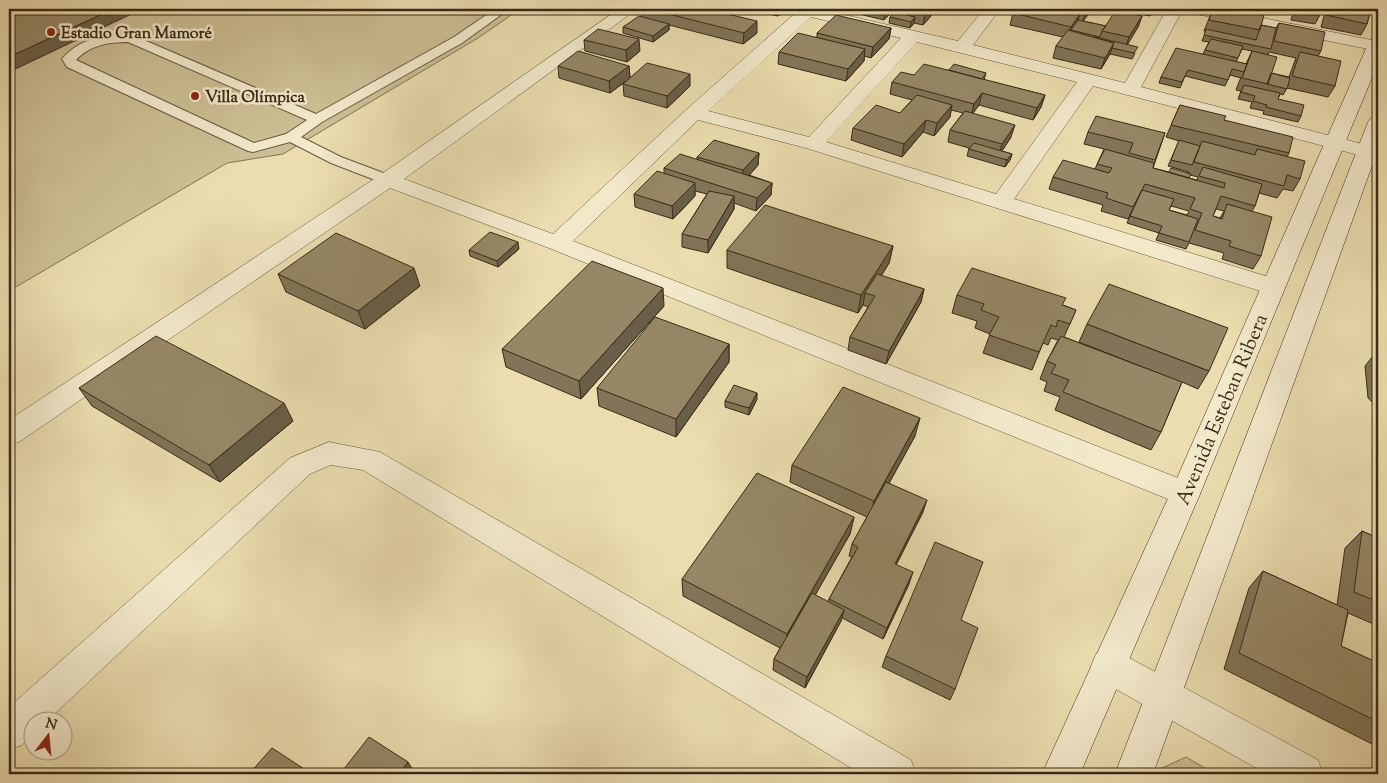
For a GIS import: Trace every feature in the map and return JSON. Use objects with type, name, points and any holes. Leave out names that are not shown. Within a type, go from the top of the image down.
[{"type":"street","points":[[9,434],[380,177],[629,9]]},
{"type":"street","points":[[962,46],[992,9]]},
{"type":"street","points":[[1131,89],[1175,9]]},
{"type":"street","points":[[1196,9],[1377,44]]},
{"type":"street","points":[[556,243],[694,113],[809,10],[962,46],[1373,152]]},
{"type":"street","points":[[813,144],[913,36]]},
{"type":"street","name":"Avenida Esteban Ribera","points":[[1061,774],[1185,494],[1377,44]]},
{"type":"street","points":[[1001,202],[1089,79]]},
{"type":"street","points":[[694,113],[813,144],[1273,287]]},
{"type":"street","points":[[1134,774],[1373,152],[1378,122]]},
{"type":"street","points":[[380,177],[556,243],[1185,494]]},
{"type":"street","points":[[9,732],[300,466],[329,453],[370,460],[897,774]]},
{"type":"street","points":[[1109,666],[1304,774]]},
{"type":"lane","points":[[317,119],[130,38],[114,37],[93,44],[75,52],[69,59],[72,64],[253,148],[291,137],[317,119],[458,40],[504,9]]},
{"type":"lane","points":[[291,137],[336,160],[380,177]]},
{"type":"shaded area","name":"Villa Olímpica","points":[[9,9],[520,9],[478,38],[283,154],[227,163],[9,291]]},
{"type":"shaded area","points":[[1186,757],[1215,774],[1156,774],[1158,770]]},
{"type":"building","points":[[30,9],[113,9],[9,57],[9,18]]},
{"type":"building","points":[[649,9],[706,9],[757,21],[744,33]]},
{"type":"building","points":[[904,9],[929,9],[925,14]]},
{"type":"building","points":[[1017,9],[1076,9],[1074,13],[1080,14],[1071,27],[1013,13]]},
{"type":"building","points":[[1228,9],[1264,15],[1260,30],[1209,20],[1212,11],[1226,14]]},
{"type":"building","points":[[1299,9],[1322,9],[1321,13]]},
{"type":"building","points":[[1329,9],[1371,9],[1367,24],[1326,15]]},
{"type":"building","points":[[1116,10],[1142,16],[1129,37],[1102,31]]},
{"type":"building","points":[[895,12],[915,17],[911,22],[890,17]]},
{"type":"building","points":[[836,15],[891,28],[873,47],[817,33]]},
{"type":"building","points":[[639,16],[669,24],[653,36],[623,27]]},
{"type":"building","points":[[1078,20],[1106,26],[1100,37],[1071,30]]},
{"type":"building","points":[[1279,23],[1325,32],[1321,51],[1274,41]]},
{"type":"building","points":[[1261,25],[1276,28],[1271,49],[1204,35],[1206,29],[1256,40]]},
{"type":"building","points":[[598,29],[639,39],[626,50],[584,40]]},
{"type":"building","points":[[1068,30],[1114,43],[1105,58],[1056,46]]},
{"type":"building","points":[[798,33],[865,49],[848,69],[779,52]]},
{"type":"building","points":[[1094,37],[1138,47],[1134,53],[1112,48],[1114,43]]},
{"type":"building","points":[[1211,39],[1243,46],[1238,58],[1205,50]]},
{"type":"building","points":[[1176,48],[1247,64],[1244,72],[1232,69],[1228,80],[1188,70],[1182,82],[1161,77]]},
{"type":"building","points":[[578,51],[629,66],[609,81],[558,66]]},
{"type":"building","points":[[1252,51],[1277,57],[1268,84],[1242,78]]},
{"type":"building","points":[[1300,52],[1341,61],[1335,86],[1292,76]]},
{"type":"building","points":[[647,63],[690,74],[667,96],[623,84]]},
{"type":"building","points":[[924,64],[1045,95],[1037,108],[982,93],[974,104],[892,82],[901,72],[914,75]]},
{"type":"building","points":[[954,64],[986,73],[982,79],[949,70]]},
{"type":"building","points":[[1271,73],[1290,78],[1287,89],[1267,84]]},
{"type":"building","points":[[1244,85],[1280,93],[1278,99],[1304,105],[1301,116],[1266,107],[1267,105],[1253,101],[1255,96],[1241,92]]},
{"type":"building","points":[[917,95],[952,105],[937,123],[926,120],[904,144],[853,128],[876,105],[900,113]]},
{"type":"building","points":[[1180,105],[1226,116],[1224,120],[1293,137],[1289,153],[1171,125]]},
{"type":"building","points":[[965,111],[1015,125],[1002,144],[950,130]]},
{"type":"building","points":[[1096,116],[1165,133],[1155,160],[1129,153],[1133,143],[1088,132]]},
{"type":"building","points":[[714,140],[759,153],[743,170],[697,157]]},
{"type":"building","points":[[1179,140],[1200,146],[1192,165],[1171,160]]},
{"type":"building","points":[[1202,141],[1255,155],[1257,149],[1305,161],[1300,179],[1287,175],[1284,186],[1194,162]]},
{"type":"building","points":[[974,143],[1012,154],[1007,160],[969,149]]},
{"type":"building","points":[[1105,149],[1154,163],[1153,168],[1224,188],[1225,183],[1199,176],[1203,167],[1262,184],[1255,206],[1221,196],[1213,216],[1222,219],[1227,204],[1272,217],[1261,256],[1229,246],[1231,241],[1195,230],[1202,213],[1190,209],[1195,198],[1145,184],[1133,207],[1106,198],[1108,193],[1053,177],[1063,160],[1109,173],[1112,168],[1097,164]]},
{"type":"building","points":[[680,154],[772,183],[757,198],[664,168]]},
{"type":"building","points":[[1171,168],[1191,174],[1189,178],[1169,172]]},
{"type":"building","points":[[657,171],[695,183],[672,206],[634,194]]},
{"type":"building","points":[[1142,190],[1174,199],[1169,210],[1198,219],[1189,242],[1159,233],[1162,226],[1130,216]]},
{"type":"building","points":[[709,191],[734,196],[708,240],[682,234]]},
{"type":"building","points":[[765,205],[893,246],[861,295],[727,250]]},
{"type":"building","points":[[490,232],[518,242],[497,261],[469,250]]},
{"type":"building","points":[[336,233],[414,268],[358,311],[278,274]]},
{"type":"building","points":[[592,261],[663,288],[579,381],[502,349]]},
{"type":"building","points":[[972,268],[1066,298],[1062,305],[1076,310],[1070,324],[1058,320],[1056,327],[1051,325],[1039,352],[989,335],[999,317],[981,310],[984,304],[957,295]]},
{"type":"building","points":[[877,274],[924,289],[889,351],[850,337],[875,296],[865,293]]},
{"type":"building","points":[[1109,284],[1228,328],[1209,371],[1087,324]]},
{"type":"building","points":[[655,317],[729,344],[676,419],[597,388]]},
{"type":"building","points":[[156,336],[284,403],[209,465],[79,388]]},
{"type":"building","points":[[1061,336],[1182,382],[1161,432],[1063,392],[1069,380],[1051,373],[1056,365],[1047,361]]},
{"type":"building","points":[[1375,354],[1378,355],[1378,382]]},
{"type":"building","points":[[734,385],[757,393],[749,408],[725,401]]},
{"type":"building","points":[[843,387],[920,418],[874,501],[792,465]]},
{"type":"building","points":[[757,473],[854,517],[787,634],[682,579]]},
{"type":"building","points":[[886,482],[927,500],[895,564],[913,572],[887,628],[829,599],[858,547],[852,544]]},
{"type":"building","points":[[1362,531],[1378,538],[1378,602],[1354,592]]},
{"type":"building","points":[[935,542],[983,562],[961,620],[978,628],[955,689],[886,656]]},
{"type":"building","points":[[1263,571],[1348,610],[1341,646],[1378,663],[1378,722],[1239,653]]},
{"type":"building","points":[[812,593],[844,610],[807,677],[774,659]]},
{"type":"building","points":[[369,737],[408,762],[399,774],[340,774]]},
{"type":"building","points":[[272,748],[312,774],[249,774]]},
{"type":"place","name":"Estadio Gran Mamoré","points":[[51,32]]},
{"type":"place","name":"Villa Olímpica","points":[[195,96]]}]
